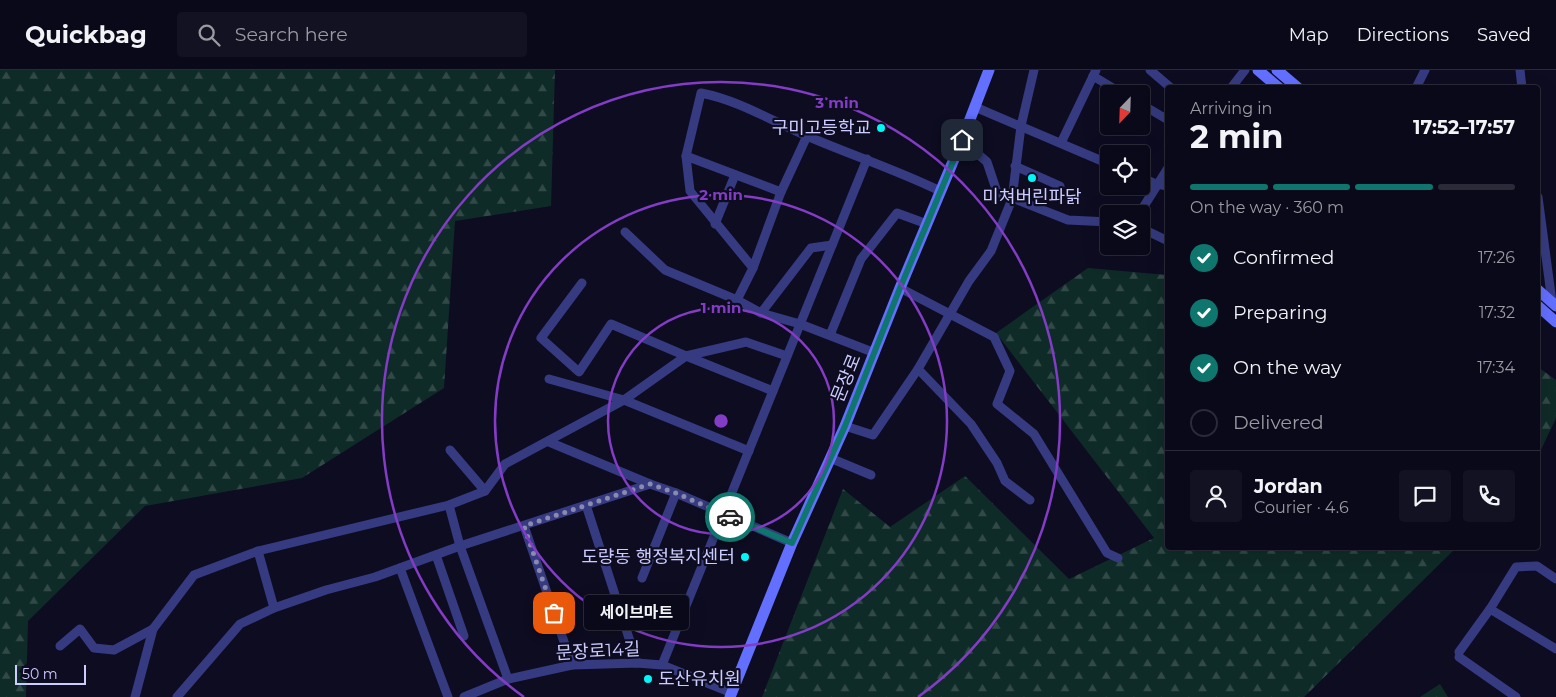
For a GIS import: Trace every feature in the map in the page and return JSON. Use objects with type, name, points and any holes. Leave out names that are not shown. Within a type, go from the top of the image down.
[{"type":"street","name":"문장로","points":[[731,695],[792,543],[845,426],[989,70]]},
{"type":"street","points":[[845,426],[873,434],[918,369],[949,313],[991,251],[1012,199],[1021,126],[1034,70]]},
{"type":"street","points":[[1150,70],[1168,85]]},
{"type":"street","points":[[1233,85],[1245,70]]},
{"type":"street","points":[[1258,70],[1276,85]]},
{"type":"street","points":[[1277,70],[1294,85]]},
{"type":"street","points":[[1418,85],[1425,70]]},
{"type":"street","points":[[1520,70],[1522,85]]},
{"type":"street","points":[[1061,143],[1094,73],[1111,85]]},
{"type":"street","points":[[753,268],[690,191],[686,156],[701,93],[720,96],[807,136],[899,172],[940,191]]},
{"type":"street","points":[[975,107],[1100,160]]},
{"type":"street","points":[[1150,109],[1165,118]]},
{"type":"street","points":[[737,300],[753,268],[781,192],[807,136]]},
{"type":"street","points":[[962,140],[987,162],[997,192],[1068,220],[1100,222]]},
{"type":"street","points":[[686,156],[781,192]]},
{"type":"street","points":[[662,665],[867,160]]},
{"type":"street","points":[[1015,166],[1060,186]]},
{"type":"street","points":[[1144,205],[1165,172]]},
{"type":"street","points":[[716,224],[735,175]]},
{"type":"street","points":[[1150,182],[1165,186]]},
{"type":"street","points":[[1540,210],[1554,304]]},
{"type":"street","points":[[830,335],[861,259],[897,213],[927,224]]},
{"type":"street","points":[[625,232],[665,270],[737,300],[761,314],[800,324],[874,353]]},
{"type":"street","points":[[1150,232],[1165,240]]},
{"type":"street","points":[[761,314],[811,248],[832,245]]},
{"type":"street","points":[[579,372],[541,338],[582,283]]},
{"type":"street","points":[[900,288],[994,337],[1010,370],[997,404],[1034,434],[1107,553],[1118,558]]},
{"type":"street","points":[[1540,292],[1554,304]]},
{"type":"street","points":[[1540,308],[1556,322]]},
{"type":"street","points":[[569,383],[579,372],[611,324],[773,391]]},
{"type":"street","points":[[135,697],[153,629],[194,575],[258,551],[449,505],[485,491],[505,464],[624,400],[686,356],[746,342],[787,356]]},
{"type":"street","points":[[918,369],[971,424],[997,463],[1005,480],[1030,500]]},
{"type":"street","points":[[548,379],[569,383],[624,400],[749,451]]},
{"type":"street","points":[[549,442],[676,493],[723,515],[792,543]]},
{"type":"street","points":[[450,450],[485,491]]},
{"type":"street","points":[[830,458],[871,475]]},
{"type":"street","points":[[177,697],[240,624],[274,608],[650,484]]},
{"type":"street","points":[[642,578],[676,493]]},
{"type":"street","points":[[449,505],[460,546],[508,679]]},
{"type":"street","points":[[586,505],[637,664]]},
{"type":"street","points":[[524,526],[572,665]]},
{"type":"street","points":[[258,551],[274,608]]},
{"type":"street","points":[[436,555],[464,636]]},
{"type":"street","points":[[1516,697],[1459,655],[1516,567],[1537,566],[1556,579]]},
{"type":"street","points":[[400,568],[448,697]]},
{"type":"street","points":[[1490,609],[1556,649]]},
{"type":"street","points":[[60,646],[80,629],[94,648],[114,650],[153,629]]},
{"type":"street","name":"문장로14길","points":[[464,697],[508,679],[572,665],[637,664],[662,665],[731,695]]},
{"type":"green space","points":[[0,70],[555,70],[551,206],[455,221],[444,388],[302,478],[145,506],[28,621],[26,697],[0,697]]},
{"type":"green space","points":[[1088,268],[1165,275],[1165,550],[1454,550],[1304,697],[762,697],[843,489],[890,527],[965,476],[1069,579],[1154,538],[996,333]]},
{"type":"green space","points":[[1540,368],[1556,380],[1556,418],[1540,452]]},
{"type":"green space","points":[[1440,684],[1448,697],[1420,697]]},
{"type":"way so far","points":[[554,613],[524,526],[650,484],[676,493],[730,517]]},
{"type":"place","name":"구미고등학교","points":[[881,128]]},
{"type":"place","name":"미쳐버린파닭","points":[[1032,178]]},
{"type":"place","name":"도량동 행정복지센터","points":[[745,557]]},
{"type":"place","name":"세이브마트","points":[[554,613]]},
{"type":"place","name":"도산유치원","points":[[648,679]]},
{"type":"route","points":[[730,517],[792,543],[845,426],[962,140]]}]
